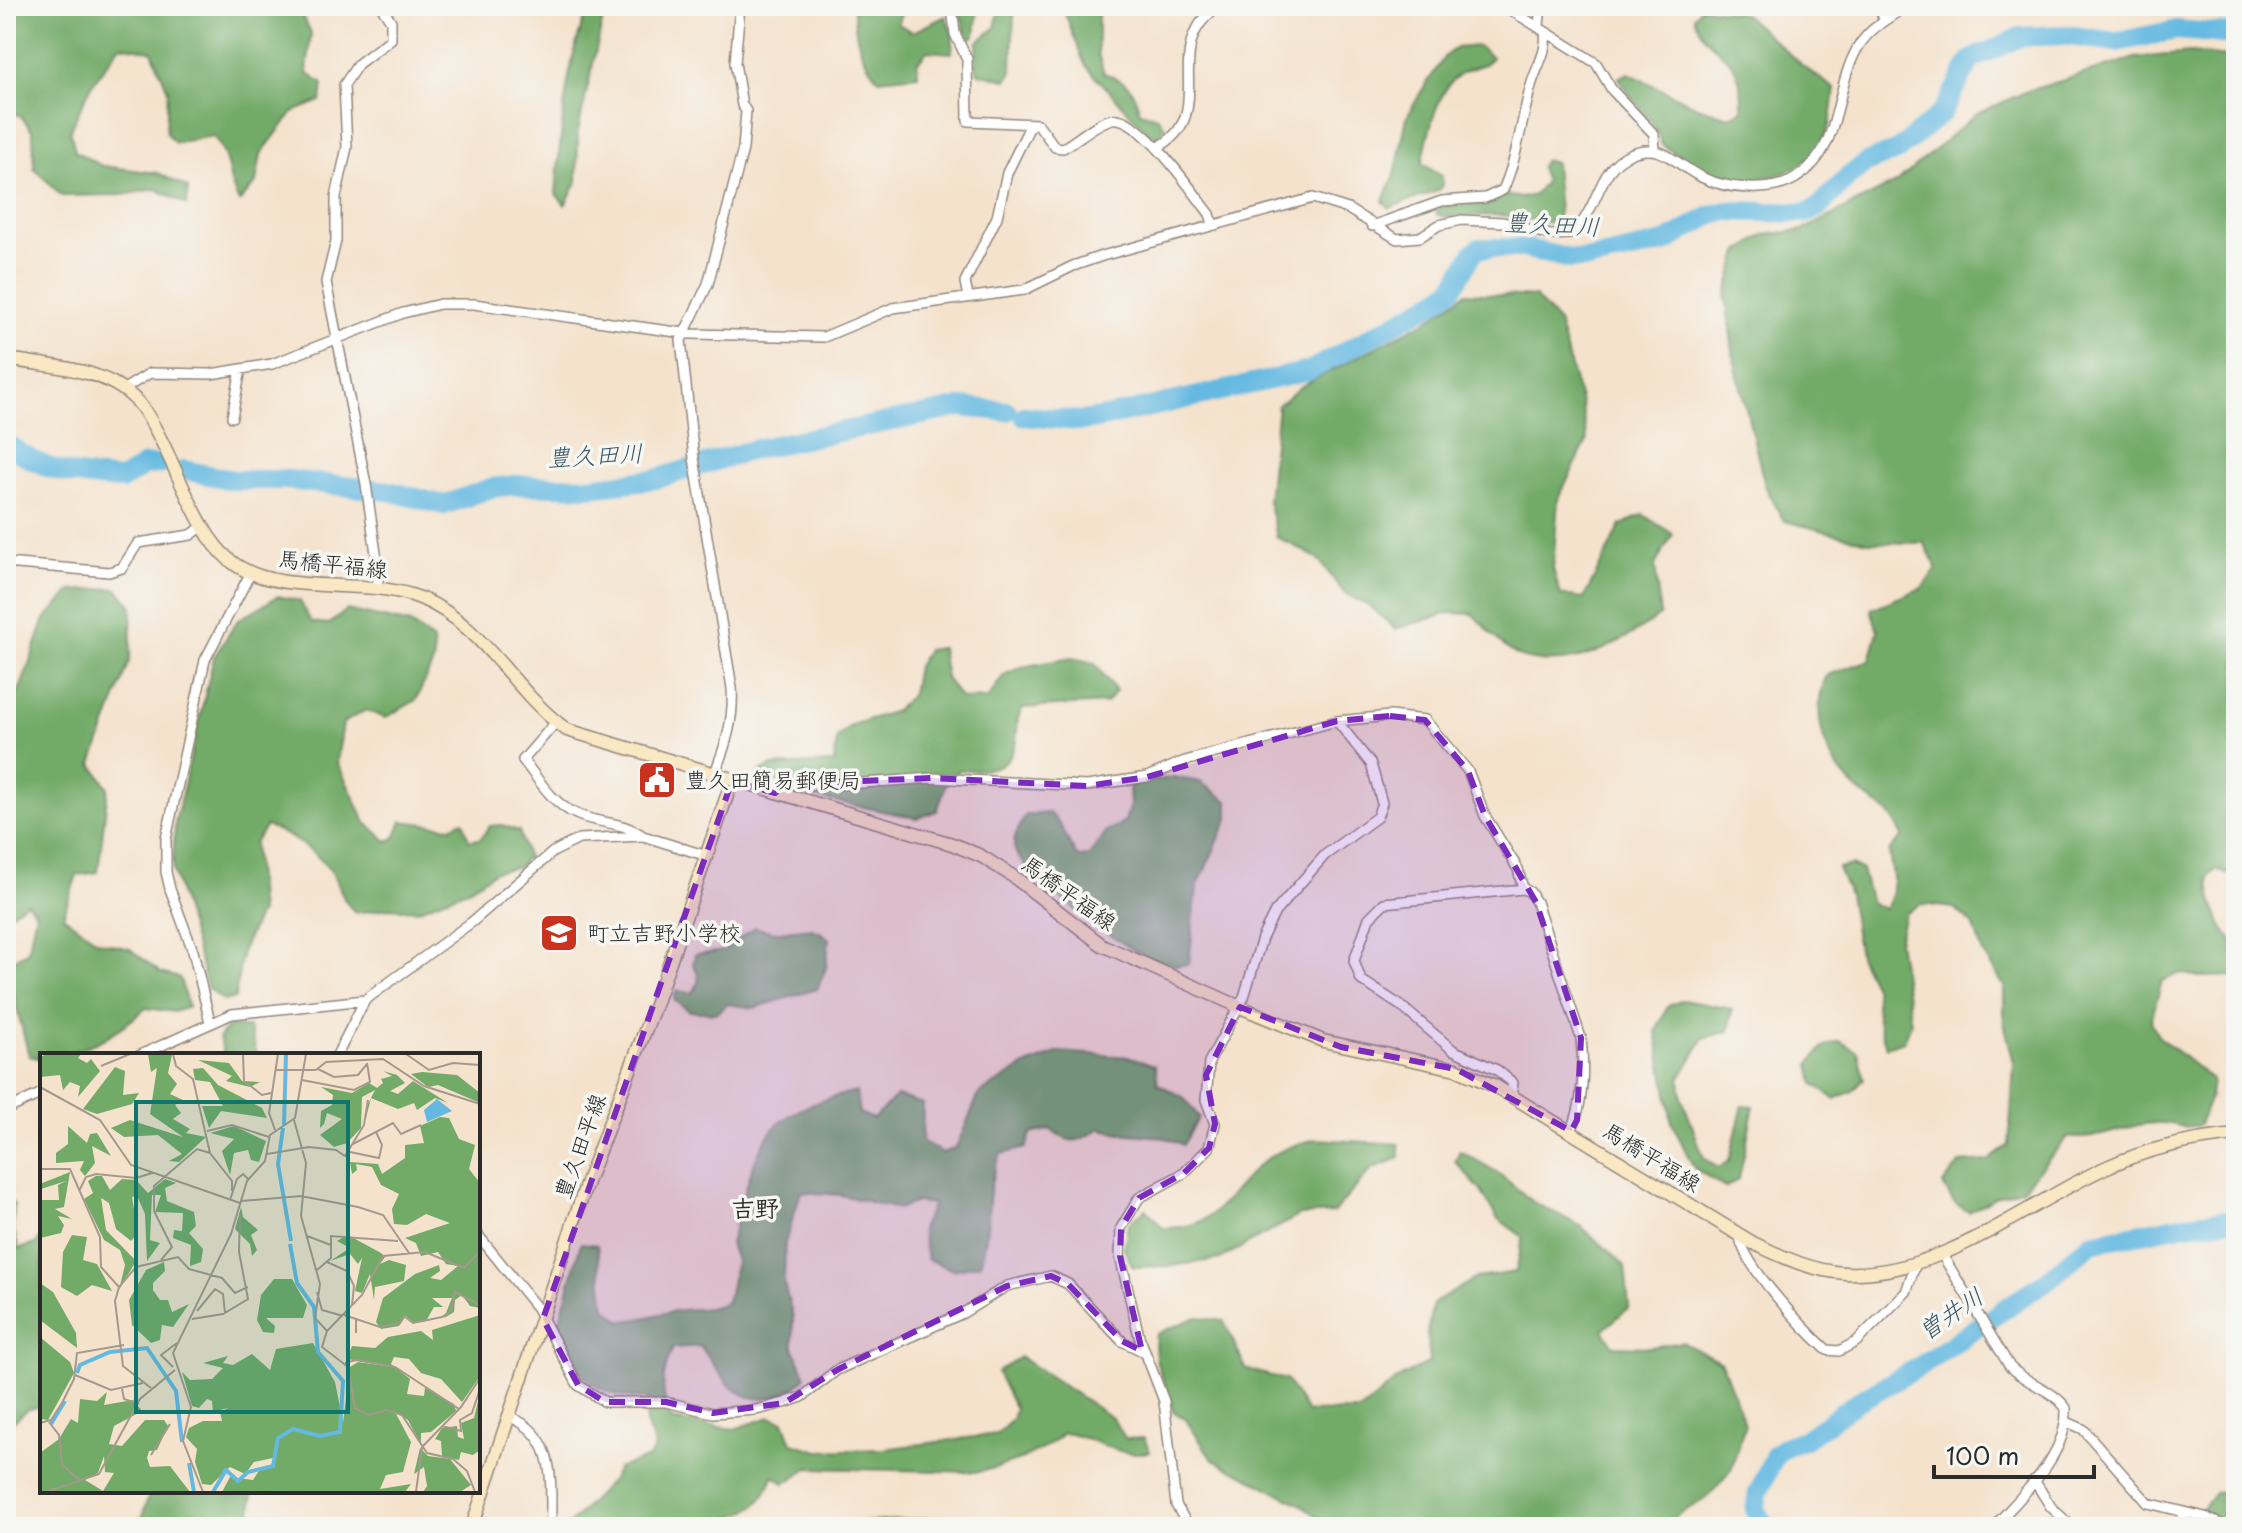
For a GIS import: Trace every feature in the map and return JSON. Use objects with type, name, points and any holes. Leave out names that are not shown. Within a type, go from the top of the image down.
[{"type":"main road","name":"馬橋平福線","points":[[6,359],[95,376],[124,389],[143,408],[203,526],[225,556],[251,572],[286,580],[377,586],[424,600],[470,630],[543,712],[586,738],[908,829],[981,856],[1102,945],[1240,1007],[1341,1047],[1456,1069],[1511,1095],[1740,1235],[1788,1260],[1826,1271],[1872,1272],[1916,1263],[2110,1166],[2181,1143],[2236,1135]]},
{"type":"main road","name":"豊久田平線","points":[[472,1527],[588,1179],[655,1005],[732,781]]},
{"type":"street","points":[[377,586],[379,574],[367,488],[326,282],[336,241],[336,197],[347,147],[344,85],[358,64],[391,39],[391,21],[381,6]]},
{"type":"street","points":[[714,775],[734,713],[694,458],[681,350],[684,332],[705,296],[743,149],[746,111],[742,105],[735,63],[740,6]]},
{"type":"street","points":[[952,6],[955,34],[967,59],[968,121],[1031,124],[1046,129],[1051,142],[1063,148],[1114,118],[1132,126],[1157,148],[1210,214],[1213,224]]},
{"type":"street","points":[[1157,148],[1189,111],[1189,40],[1208,14],[1220,6]]},
{"type":"street","points":[[1504,6],[1596,63],[1612,90],[1654,134],[1655,150]]},
{"type":"street","points":[[1372,226],[1442,201],[1485,198],[1503,190],[1524,124],[1532,81],[1545,50],[1541,6]]},
{"type":"street","points":[[1878,6],[1885,20]]},
{"type":"street","points":[[124,389],[150,373],[211,374],[272,364],[403,313],[440,304],[474,304],[684,332],[824,337],[877,312],[1024,290],[1073,266],[1313,198],[1348,209],[1397,239],[1420,237],[1439,225],[1462,220],[1503,222],[1550,235],[1569,234],[1586,217],[1603,181],[1618,161],[1631,153],[1655,150],[1703,178],[1718,182],[1769,187],[1796,178],[1820,155],[1830,138],[1858,46],[1885,20],[1908,6]]},
{"type":"street","points":[[968,297],[965,282],[997,217],[1007,173],[1031,124]]},
{"type":"street","points":[[232,417],[241,369]]},
{"type":"street","points":[[6,563],[109,572],[122,568],[138,543],[191,535],[203,526]]},
{"type":"street","points":[[210,1022],[193,951],[170,889],[166,872],[166,839],[205,660],[251,572]]},
{"type":"street","points":[[775,793],[787,784],[932,778],[1087,786],[1147,777],[1185,761],[1337,721],[1390,716],[1425,720],[1468,771],[1485,816],[1518,869],[1523,889]]},
{"type":"street","points":[[1189,1527],[1176,1505],[1164,1401],[1142,1351],[1120,1256],[1121,1228],[1139,1198],[1184,1173],[1209,1148],[1215,1124],[1206,1100],[1209,1062],[1240,1007],[1275,912],[1325,855],[1377,817],[1382,803],[1371,764],[1337,721]]},
{"type":"street","points":[[556,722],[523,760],[557,802],[578,815],[627,825],[643,836],[707,856]]},
{"type":"street","points":[[144,1053],[210,1022],[249,1011],[294,1010],[365,1000],[435,951],[567,842],[594,837],[643,836]]},
{"type":"street","points":[[1511,1095],[1513,1083],[1497,1070],[1453,1050],[1401,1006],[1361,980],[1354,961],[1369,918],[1384,903],[1523,889],[1530,892],[1581,1038],[1583,1059],[1577,1120],[1571,1131]]},
{"type":"street","points":[[338,1053],[365,1000]]},
{"type":"street","points":[[6,1110],[40,1094]]},
{"type":"street","points":[[1740,1235],[1740,1244],[1756,1268],[1827,1350],[1839,1351],[1856,1342],[1906,1292],[1916,1263]]},
{"type":"street","points":[[480,1238],[543,1319],[578,1385],[605,1402],[666,1402],[713,1413],[756,1410],[802,1397],[837,1370],[963,1313],[1007,1286],[1026,1280],[1060,1278],[1122,1341],[1142,1351]]},
{"type":"street","points":[[1941,1253],[1984,1329],[2022,1379],[2059,1398],[2066,1408],[2067,1422],[2052,1459],[1994,1527]]},
{"type":"street","points":[[510,1417],[525,1422],[540,1436],[547,1452],[551,1527]]},
{"type":"street","points":[[2067,1422],[2090,1437],[2148,1503],[2205,1517],[2226,1527]]},
{"type":"street","points":[[2034,1480],[2051,1507],[2072,1527]]},
{"type":"street","points":[[2180,1527],[2183,1513]]},
{"type":"highlighted area","points":[[1390,716],[1425,720],[1468,771],[1485,816],[1536,902],[1581,1038],[1577,1120],[1571,1131],[1456,1069],[1341,1047],[1240,1007],[1206,1075],[1215,1124],[1209,1148],[1184,1173],[1139,1198],[1121,1228],[1120,1256],[1142,1351],[1122,1341],[1068,1284],[1051,1276],[1007,1286],[837,1370],[784,1403],[713,1413],[666,1402],[605,1402],[578,1385],[543,1319],[732,781],[775,793],[787,784],[932,778],[1087,786],[1147,777],[1337,721]]},
{"type":"green space","points":[[6,6],[278,6],[280,11],[298,8],[311,33],[307,73],[323,84],[321,101],[293,112],[261,154],[256,183],[239,202],[223,153],[213,136],[175,143],[166,133],[168,90],[152,51],[120,45],[90,88],[70,130],[75,151],[102,166],[158,173],[188,188],[187,205],[156,189],[122,195],[62,196],[34,168],[33,132],[20,115],[6,113]]},
{"type":"green space","points":[[589,6],[602,6],[604,14],[578,131],[577,182],[565,205],[556,194],[562,122],[574,51]]},
{"type":"green space","points":[[854,6],[903,6],[898,24],[913,32],[946,16],[953,36],[952,53],[927,51],[917,63],[918,75],[879,79],[867,64],[859,45]]},
{"type":"green space","points":[[958,6],[978,6],[975,35],[968,41]]},
{"type":"green space","points":[[1000,6],[1014,6],[1012,71],[1007,80],[978,73],[975,62],[978,41],[995,28]]},
{"type":"green space","points":[[1062,6],[1098,6],[1098,54],[1104,73],[1128,86],[1140,112],[1158,117],[1165,127],[1158,137],[1147,132],[1085,65]]},
{"type":"green space","points":[[1701,7],[1744,14],[1804,67],[1835,89],[1830,121],[1821,143],[1798,166],[1784,173],[1751,178],[1702,169],[1661,144],[1648,117],[1618,78],[1629,73],[1697,107],[1729,117],[1742,110],[1737,74],[1731,63],[1700,31],[1694,17]]},
{"type":"green space","points":[[1478,46],[1492,57],[1455,78],[1440,99],[1431,126],[1422,164],[1442,175],[1441,188],[1390,208],[1383,201],[1395,175],[1407,117],[1445,56],[1456,48]]},
{"type":"green space","points":[[2191,53],[2236,58],[2236,878],[2216,869],[2208,878],[2217,914],[2236,944],[2236,976],[2199,977],[2181,973],[2162,981],[2151,1021],[2158,1036],[2212,1080],[2210,1097],[2199,1125],[2150,1123],[2091,1137],[2068,1137],[2023,1188],[1995,1197],[1969,1212],[1953,1202],[1943,1184],[1960,1163],[1988,1161],[2009,1145],[2014,1063],[2004,1023],[2004,986],[1983,953],[1973,924],[1954,908],[1921,904],[1905,914],[1898,941],[1911,1023],[1904,1041],[1886,1047],[1877,1017],[1875,989],[1859,956],[1849,894],[1838,868],[1851,865],[1862,870],[1871,903],[1885,909],[1893,888],[1889,852],[1903,836],[1891,816],[1859,792],[1841,773],[1827,747],[1820,718],[1822,689],[1827,675],[1870,660],[1878,631],[1871,609],[1922,588],[1937,568],[1924,543],[1868,542],[1784,521],[1765,486],[1734,359],[1726,297],[1739,252],[1764,235],[1803,230],[1897,182],[1975,115],[2025,92],[2135,58]]},
{"type":"green space","points":[[1544,160],[1555,163],[1559,213],[1553,223],[1501,215],[1445,217],[1436,214],[1440,206],[1488,202],[1506,195],[1521,198],[1534,195],[1545,182],[1540,167]]},
{"type":"green space","points":[[1466,293],[1535,297],[1558,322],[1581,403],[1587,441],[1558,499],[1553,569],[1561,595],[1584,598],[1621,525],[1643,515],[1673,534],[1655,565],[1660,616],[1613,645],[1579,658],[1543,661],[1524,658],[1503,645],[1473,614],[1450,613],[1395,629],[1372,608],[1344,593],[1317,558],[1277,537],[1268,501],[1278,405],[1302,386],[1428,320]]},
{"type":"green space","points":[[116,588],[132,606],[130,660],[92,764],[108,787],[98,872],[77,875],[63,916],[98,941],[130,949],[161,973],[180,978],[188,1007],[174,1012],[146,1008],[98,1042],[62,1053],[40,1053],[40,1059],[29,1056],[7,969],[14,959],[28,951],[36,913],[27,902],[6,917],[6,718],[22,684],[45,619],[71,591]]},
{"type":"green space","points":[[278,596],[300,601],[311,622],[329,624],[347,610],[411,624],[433,641],[434,660],[416,700],[385,718],[366,710],[343,723],[337,762],[366,823],[387,841],[395,838],[402,821],[451,827],[463,821],[469,840],[480,839],[490,826],[502,825],[519,831],[527,857],[518,867],[496,871],[467,890],[417,910],[389,908],[356,913],[346,902],[324,863],[292,838],[266,826],[254,843],[260,912],[242,950],[235,998],[224,1001],[208,989],[173,870],[175,823],[214,657],[238,620]]},
{"type":"green space","points":[[941,648],[946,678],[961,699],[988,698],[1004,675],[1021,667],[1072,658],[1094,663],[1116,691],[1106,703],[1023,708],[1013,750],[1008,758],[995,767],[959,770],[946,785],[937,811],[916,818],[804,795],[787,782],[762,780],[758,773],[772,766],[834,763],[837,738],[852,725],[895,711],[912,694],[917,666],[927,650]]},
{"type":"green space","points":[[1173,777],[1200,782],[1228,801],[1228,819],[1197,887],[1189,964],[1171,966],[1150,959],[1086,918],[1027,867],[1017,855],[1014,845],[1026,815],[1049,813],[1058,822],[1078,857],[1089,856],[1105,833],[1125,821],[1130,805],[1129,785]]},
{"type":"green space","points":[[754,927],[780,932],[812,929],[829,939],[826,968],[817,989],[754,1008],[728,1004],[715,1013],[690,1011],[674,1000],[676,991],[692,993],[697,986],[698,976],[693,964],[695,955],[723,951]]},
{"type":"green space","points":[[1683,1000],[1732,1009],[1729,1031],[1704,1038],[1680,1078],[1682,1098],[1704,1158],[1718,1168],[1729,1161],[1743,1105],[1754,1106],[1739,1179],[1725,1188],[1694,1168],[1672,1123],[1656,1031],[1668,1006]]},
{"type":"green space","points":[[228,1026],[249,1027],[256,1053],[223,1053],[219,1037]]},
{"type":"green space","points":[[1840,1041],[1858,1052],[1864,1079],[1853,1091],[1835,1099],[1814,1084],[1810,1064],[1823,1047]]},
{"type":"green space","points":[[1059,1052],[1130,1057],[1155,1065],[1158,1084],[1183,1097],[1199,1117],[1183,1145],[1173,1140],[1100,1128],[1076,1140],[1064,1138],[1051,1129],[1031,1134],[1026,1148],[1001,1154],[995,1166],[980,1264],[953,1270],[927,1259],[921,1229],[933,1204],[916,1202],[898,1209],[841,1195],[801,1192],[785,1243],[784,1284],[793,1317],[793,1347],[806,1376],[781,1395],[762,1399],[752,1397],[732,1387],[700,1346],[673,1348],[664,1375],[665,1401],[671,1420],[734,1429],[770,1417],[784,1421],[792,1443],[819,1451],[884,1449],[997,1434],[1012,1420],[1015,1409],[997,1372],[1020,1357],[1112,1418],[1126,1439],[1144,1438],[1150,1452],[1125,1452],[1063,1433],[1023,1458],[978,1472],[808,1468],[785,1483],[773,1476],[758,1503],[735,1516],[677,1523],[676,1527],[567,1527],[611,1481],[618,1468],[649,1458],[655,1446],[646,1423],[649,1400],[612,1393],[589,1381],[573,1360],[558,1327],[581,1243],[597,1245],[605,1307],[622,1321],[720,1305],[727,1302],[736,1261],[730,1243],[751,1174],[768,1136],[785,1119],[820,1101],[856,1092],[859,1113],[873,1119],[897,1096],[923,1104],[922,1141],[942,1153],[956,1148],[979,1094],[1023,1067]]},
{"type":"green space","points":[[1316,1139],[1399,1144],[1400,1158],[1373,1168],[1333,1213],[1300,1215],[1220,1259],[1171,1266],[1133,1267],[1124,1249],[1128,1224],[1146,1209],[1163,1228],[1198,1222],[1221,1206],[1264,1161],[1289,1147]]},
{"type":"green space","points":[[1460,1151],[1497,1172],[1533,1202],[1581,1226],[1625,1266],[1629,1307],[1603,1330],[1614,1346],[1651,1347],[1682,1342],[1721,1362],[1745,1424],[1731,1470],[1707,1498],[1656,1527],[1331,1527],[1302,1505],[1213,1460],[1186,1420],[1173,1411],[1156,1358],[1156,1334],[1197,1317],[1224,1321],[1246,1369],[1286,1380],[1307,1412],[1360,1411],[1397,1379],[1430,1362],[1427,1333],[1433,1304],[1476,1278],[1516,1272],[1523,1237],[1497,1218],[1481,1191],[1455,1161]]},
{"type":"green space","points":[[6,1196],[14,1205],[13,1228],[19,1249],[40,1239],[40,1406],[28,1409],[6,1428]]},
{"type":"green space","points":[[2236,1489],[2236,1527],[2189,1527],[2215,1493]]},
{"type":"green space","points":[[149,1493],[253,1493],[250,1527],[139,1527]]},
{"type":"green space","points":[[947,1517],[996,1527],[826,1527],[842,1524]]},
{"type":"waterway","name":"豊久田川","points":[[1024,416],[1081,421],[1101,418],[1309,371],[1436,301],[1453,288],[1479,248],[1524,248],[1571,259],[1591,259],[1664,243],[1710,216],[1727,211],[1806,213],[1818,208],[1866,163],[1898,150],[1942,113],[1971,60],[2020,37],[2063,35],[2116,42],[2177,30],[2236,35]]},
{"type":"waterway","name":"豊久田川","points":[[184,470],[233,480],[288,480],[389,491],[444,505],[491,488],[515,485],[589,487],[656,479],[755,449],[961,407],[1007,411]]},
{"type":"waterway","name":"豊久田川","points":[[6,443],[47,467],[89,477],[122,480],[145,465],[162,464]]},
{"type":"waterway","name":"曽井川","points":[[1766,1527],[1755,1510],[1758,1493],[1775,1455],[1786,1446],[1804,1440],[1855,1403],[1917,1368],[2049,1279],[2091,1243],[2187,1224],[2236,1219]]},
{"type":"place","name":"豊久田簡易郵便局","points":[[657,780]]},
{"type":"place","name":"町立吉野小学校","points":[[559,933]]},
{"type":"district","name":"吉野","points":[[755,1209]]}]
